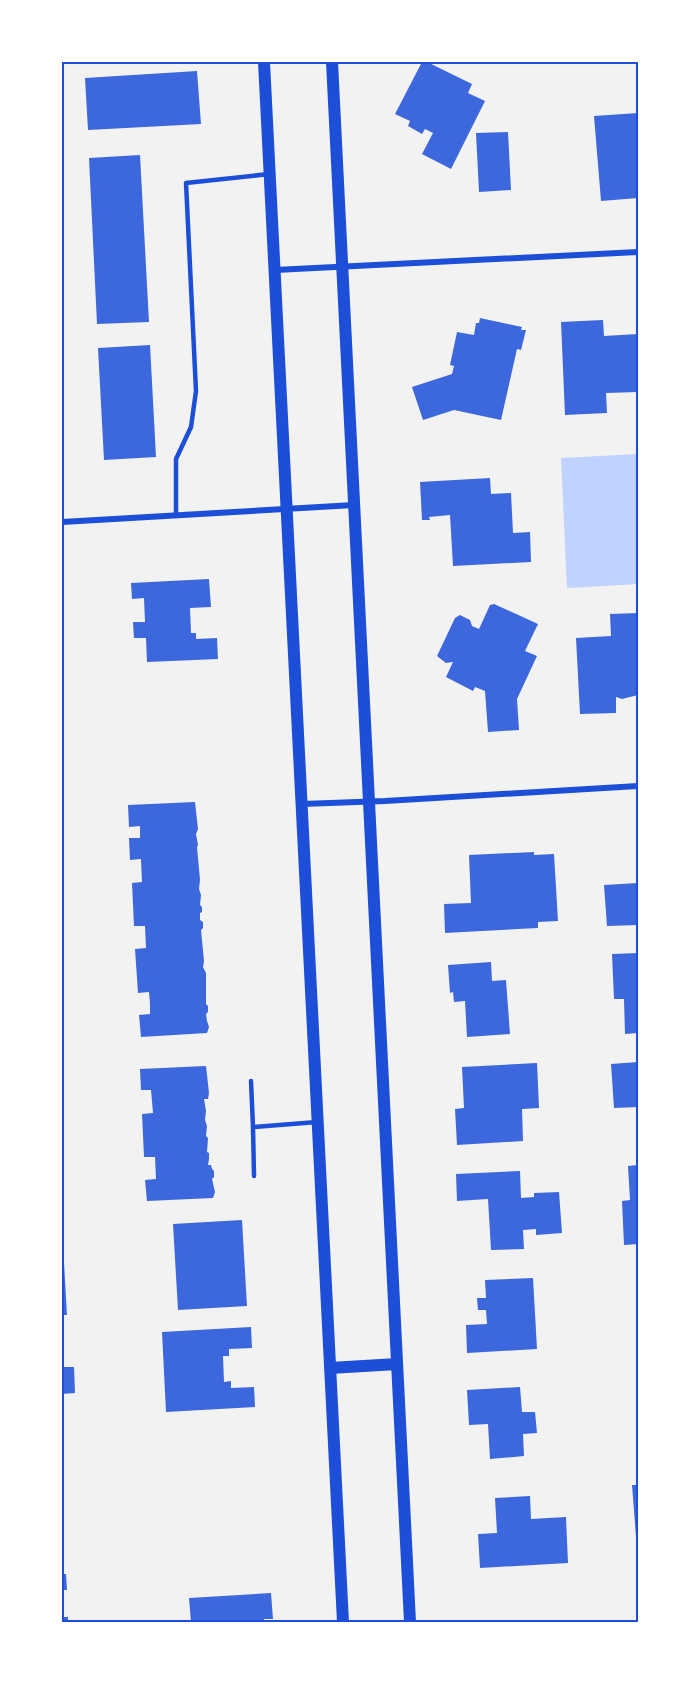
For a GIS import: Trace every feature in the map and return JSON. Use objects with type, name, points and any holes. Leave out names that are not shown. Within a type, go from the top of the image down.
[{"type":"main road","points":[[264,62],[344,1623]]},
{"type":"main road","points":[[332,62],[410,1623]]},
{"type":"main road","points":[[330,1368],[397,1365]]},
{"type":"street","points":[[274,270],[639,252]]},
{"type":"street","points":[[62,522],[354,505]]},
{"type":"street","points":[[301,804],[639,786]]},
{"type":"lane","points":[[176,516],[176,459],[191,427],[196,391],[186,183],[269,174]]},
{"type":"lane","points":[[251,1081],[254,1176]]},
{"type":"lane","points":[[253,1127],[317,1122]]},
{"type":"water","points":[[638,454],[638,584],[567,588],[561,458]]},
{"type":"building","points":[[422,62],[427,62],[472,84],[468,93],[485,101],[451,169],[422,154],[433,133],[425,129],[422,134],[408,126],[410,121],[395,114]]},
{"type":"building","points":[[197,71],[201,124],[88,130],[85,78]]},
{"type":"building","points":[[638,113],[638,198],[601,201],[594,116]]},
{"type":"building","points":[[508,132],[511,190],[479,192],[476,133]]},
{"type":"building","points":[[140,155],[149,322],[97,324],[89,158]]},
{"type":"building","points":[[480,318],[522,327],[521,330],[526,330],[521,350],[517,349],[501,420],[454,410],[423,420],[412,387],[452,374],[454,366],[450,365],[457,332],[474,335],[476,323],[479,323]]},
{"type":"building","points":[[603,320],[604,336],[638,334],[638,392],[606,393],[607,413],[565,415],[561,322]]},
{"type":"building","points":[[150,345],[156,457],[104,460],[98,348]]},
{"type":"building","points":[[490,478],[491,494],[511,493],[513,533],[530,532],[531,562],[453,566],[450,515],[422,520],[420,482]]},
{"type":"building","points":[[209,579],[211,607],[190,608],[191,633],[196,633],[196,639],[217,638],[218,659],[147,662],[146,638],[134,638],[133,622],[145,622],[144,598],[132,599],[131,583]]},
{"type":"building","points":[[494,604],[538,624],[525,651],[537,656],[517,699],[519,730],[488,732],[485,691],[475,687],[473,691],[446,677],[453,662],[446,663],[437,656],[455,618],[460,615],[470,620],[472,626],[479,629],[490,605]]},
{"type":"building","points":[[638,613],[638,695],[622,699],[616,697],[616,713],[580,714],[576,638],[611,636],[610,614]]},
{"type":"building","points":[[195,802],[200,905],[202,907],[200,920],[203,922],[201,930],[203,967],[206,973],[208,1012],[206,1014],[209,1027],[207,1033],[141,1037],[139,1015],[150,1014],[150,1003],[149,992],[138,993],[135,949],[146,948],[145,926],[134,926],[132,883],[142,882],[141,859],[130,860],[129,838],[140,838],[140,826],[129,827],[128,805]]},
{"type":"building","points":[[534,852],[534,855],[554,854],[558,921],[538,922],[538,928],[445,933],[444,904],[471,903],[469,855]]},
{"type":"building","points":[[638,883],[638,925],[607,926],[604,885]]},
{"type":"building","points":[[638,953],[638,1033],[625,1034],[624,999],[614,999],[612,954]]},
{"type":"building","points":[[491,962],[492,981],[506,980],[510,1034],[467,1037],[465,1001],[454,1002],[453,992],[450,993],[448,965]]},
{"type":"building","points":[[638,1062],[638,1107],[614,1108],[611,1064]]},
{"type":"building","points":[[537,1063],[539,1108],[522,1109],[523,1141],[457,1145],[455,1109],[464,1108],[462,1067]]},
{"type":"building","points":[[206,1066],[209,1093],[208,1099],[204,1099],[205,1120],[208,1165],[211,1165],[214,1171],[213,1198],[147,1201],[145,1180],[156,1179],[155,1157],[144,1157],[142,1114],[153,1113],[151,1090],[141,1090],[140,1069]]},
{"type":"building","points":[[638,1165],[638,1244],[624,1245],[622,1201],[630,1200],[628,1166]]},
{"type":"building","points":[[520,1171],[521,1198],[534,1197],[534,1193],[559,1192],[562,1233],[536,1235],[536,1229],[523,1230],[524,1249],[491,1250],[488,1199],[457,1201],[456,1174]]},
{"type":"building","points":[[242,1220],[247,1306],[178,1310],[173,1224]]},
{"type":"building","points":[[63,1245],[67,1315],[62,1315]]},
{"type":"building","points":[[533,1278],[537,1349],[467,1353],[466,1325],[487,1324],[486,1310],[478,1310],[477,1298],[486,1298],[485,1280]]},
{"type":"building","points":[[251,1327],[252,1348],[229,1349],[229,1356],[223,1356],[224,1382],[231,1381],[231,1388],[254,1387],[255,1407],[166,1412],[162,1332]]},
{"type":"building","points":[[62,1367],[74,1367],[75,1393],[62,1394]]},
{"type":"building","points":[[520,1387],[522,1412],[535,1412],[537,1433],[523,1434],[524,1456],[490,1459],[488,1424],[469,1425],[467,1390]]},
{"type":"building","points":[[632,1485],[638,1485],[638,1537],[636,1537]]},
{"type":"building","points":[[530,1496],[531,1519],[566,1517],[568,1563],[480,1568],[478,1534],[497,1533],[495,1498]]},
{"type":"building","points":[[62,1574],[66,1574],[67,1590],[62,1590]]},
{"type":"building","points":[[271,1593],[273,1619],[264,1619],[264,1622],[191,1622],[189,1598]]},
{"type":"building","points":[[62,1617],[68,1617],[68,1622],[62,1622]]}]
